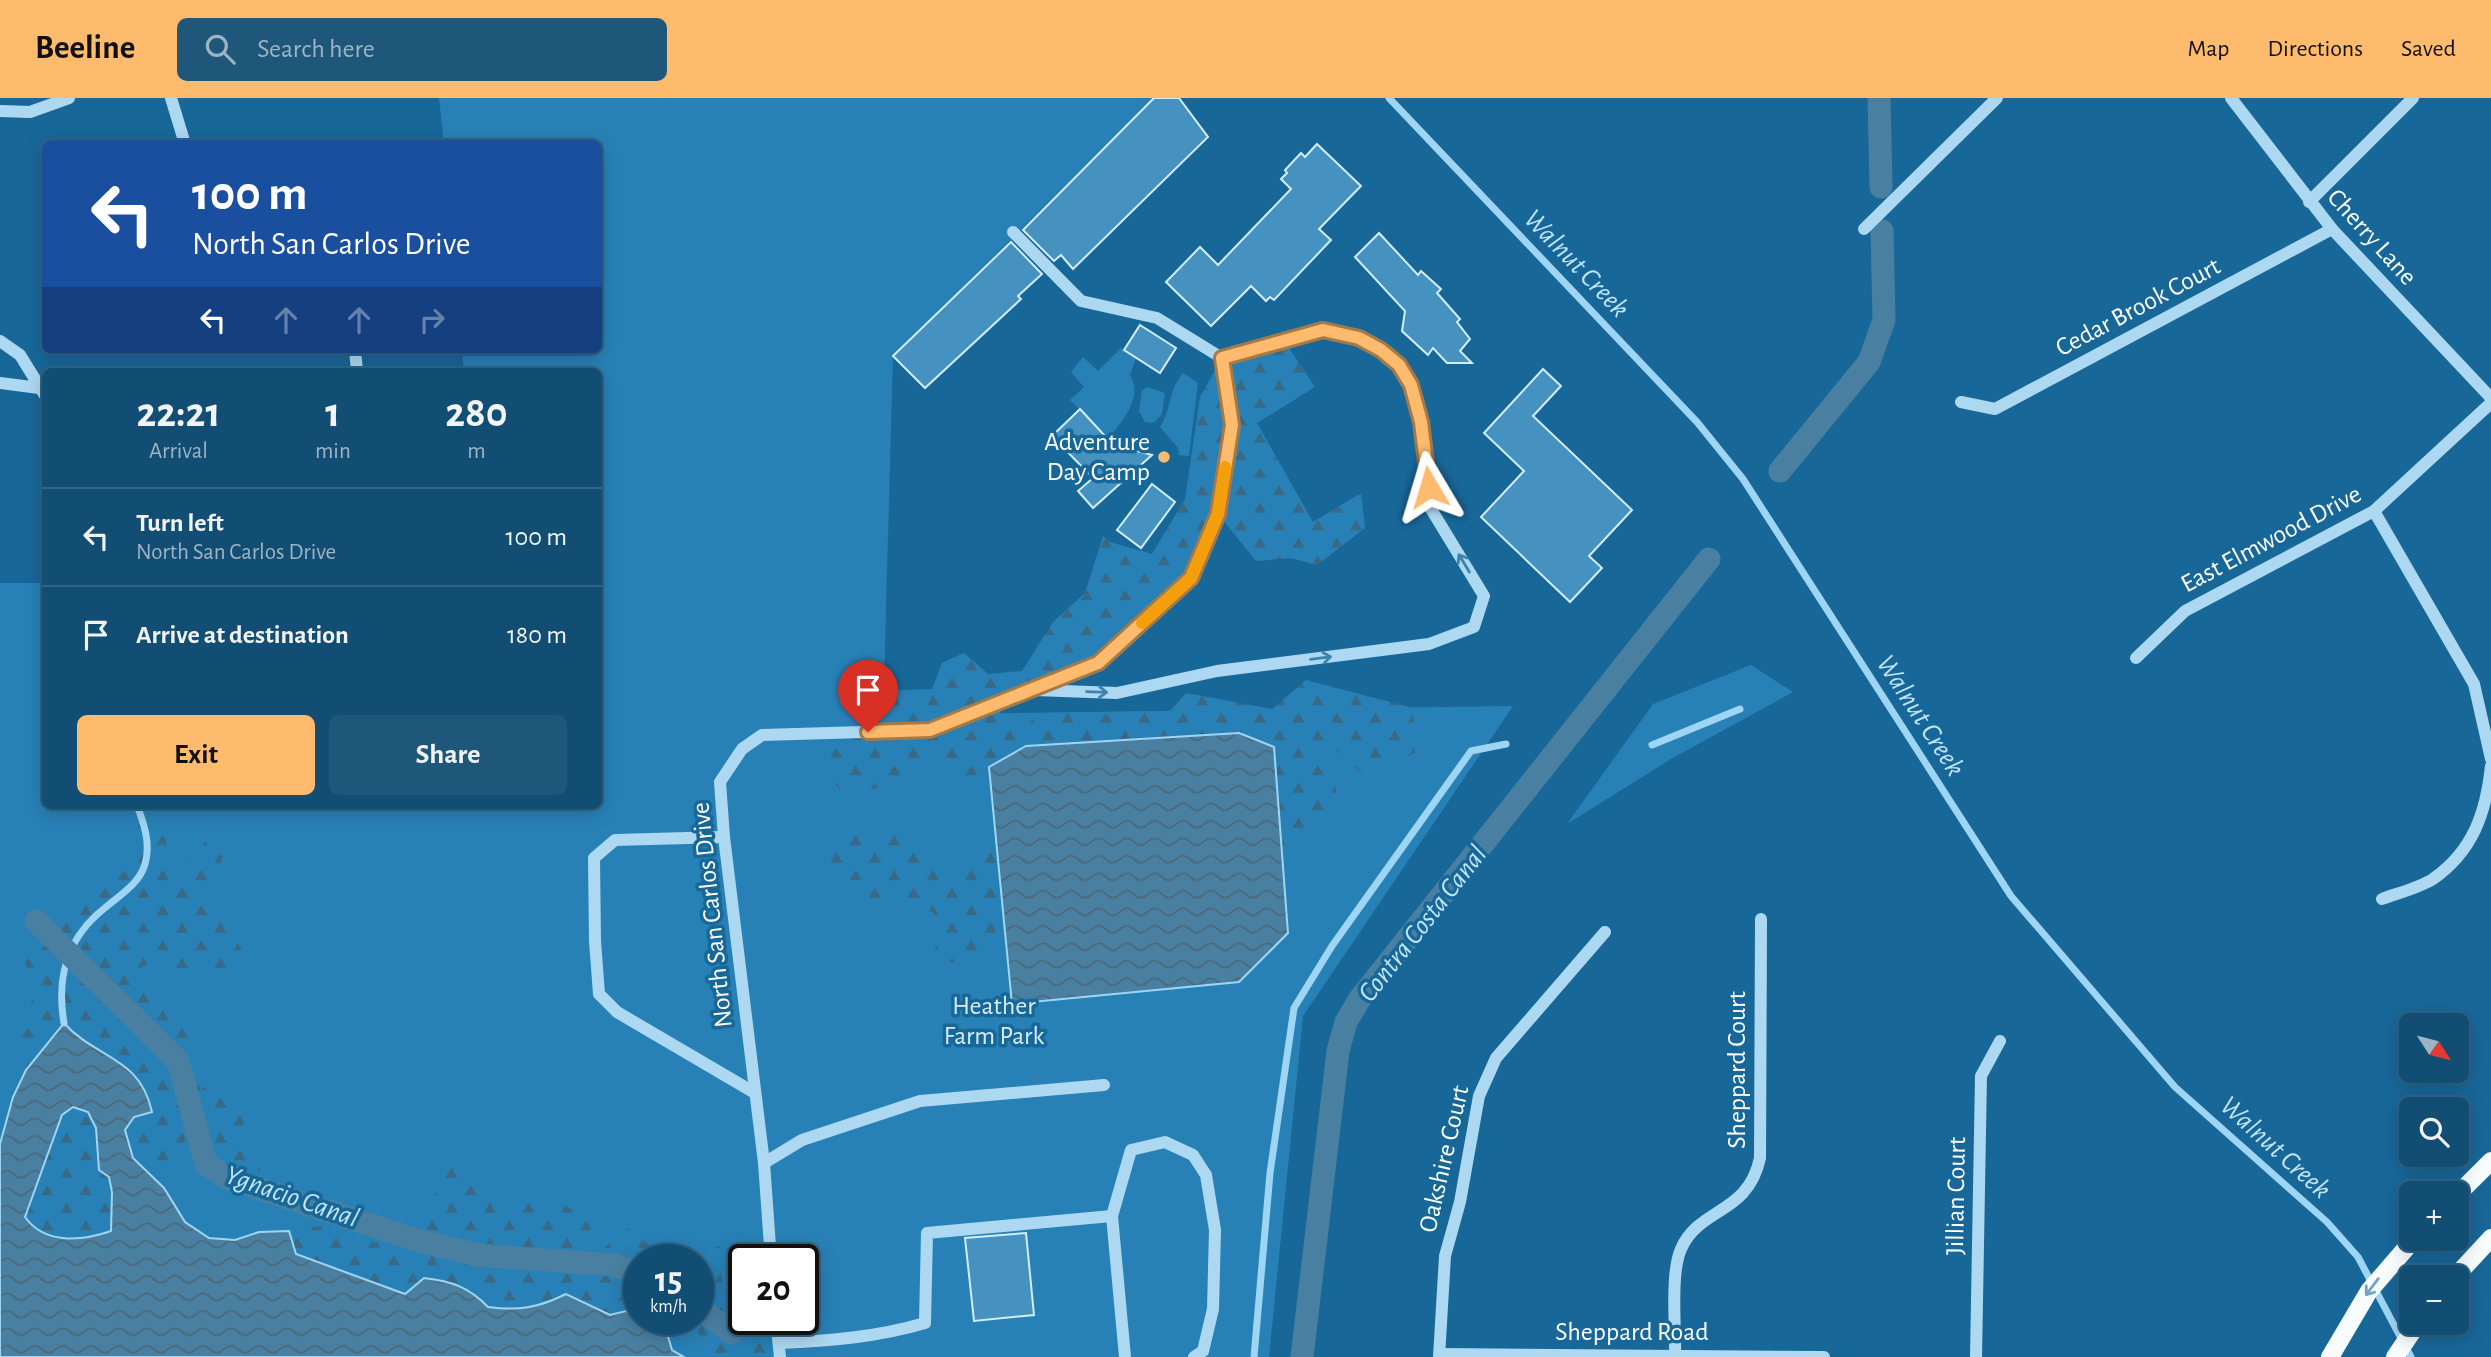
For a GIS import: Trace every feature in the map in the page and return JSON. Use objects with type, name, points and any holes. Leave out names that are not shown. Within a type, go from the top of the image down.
[{"type":"main road","points":[[2469,1183],[2491,1161]]},
{"type":"main road","points":[[2466,1265],[2491,1238]]},
{"type":"main road","points":[[2330,1357],[2356,1311],[2403,1251]]},
{"type":"main road","points":[[2395,1357],[2410,1335]]},
{"type":"street","points":[[0,111],[30,112],[69,98]]},
{"type":"street","points":[[171,98],[185,140]]},
{"type":"street","points":[[1864,229],[1997,98]]},
{"type":"street","name":"Cherry Lane","points":[[2231,98],[2332,229],[2491,398]]},
{"type":"street","points":[[2309,202],[2413,98]]},
{"type":"street","name":"Cedar Brook Court","points":[[1961,402],[1995,409],[2332,229]]},
{"type":"street","points":[[1013,232],[1080,301],[1157,318],[1222,358],[1323,330],[1359,338],[1399,365],[1411,385],[1421,422],[1431,509],[1484,596],[1474,627],[1429,644],[1217,671],[1117,693],[1028,690]]},
{"type":"street","points":[[0,341],[20,355],[42,392]]},
{"type":"street","name":"North San Carlos Drive","points":[[770,1244],[764,1163],[724,837],[720,782],[742,749],[762,735],[930,730],[1098,663],[1191,578],[1218,514],[1232,425],[1222,358]]},
{"type":"street","points":[[0,383],[42,392]]},
{"type":"street","name":"East Elmwood Drive","points":[[2136,658],[2185,611],[2375,511],[2491,403]]},
{"type":"street","points":[[2375,511],[2474,684],[2491,759]]},
{"type":"street","points":[[2382,899],[2432,880],[2471,841],[2482,819],[2491,766]]},
{"type":"street","points":[[724,837],[615,839],[594,858],[599,994],[617,1012],[755,1093]]},
{"type":"street","name":"Sheppard Court","points":[[1675,1356],[1681,1250],[1704,1222],[1740,1199],[1749,1189],[1760,1158],[1761,919]]},
{"type":"street","name":"Oakshire Court","points":[[1439,1356],[1445,1256],[1460,1202],[1479,1096],[1496,1058],[1605,932]]},
{"type":"street","name":"Jillian Court","points":[[1976,1357],[1981,1076],[2000,1041]]},
{"type":"street","points":[[764,1163],[802,1140],[920,1101],[1104,1085]]},
{"type":"street","points":[[1125,1357],[1112,1216],[1131,1150],[1165,1142],[1193,1155],[1206,1175],[1215,1230],[1213,1309],[1203,1351],[1194,1357]]},
{"type":"street","points":[[779,1343],[826,1341],[900,1330],[925,1323],[926,1233],[1112,1216]]},
{"type":"street","points":[[778,1335],[780,1357]]},
{"type":"street","name":"Sheppard Road","points":[[1439,1356],[1824,1357]]},
{"type":"green space","name":"Heather Farm Park","points":[[439,98],[1154,98],[893,356],[883,715],[1513,706],[1303,1016],[1269,1357],[0,1357],[0,583],[42,583],[42,809],[602,809],[602,368],[464,368],[462,354],[602,354],[602,140],[444,140]]},
{"type":"green space","points":[[1283,339],[1315,387],[1257,423],[1313,522],[1361,493],[1365,528],[1317,565],[1291,558],[1256,561],[1219,515],[1191,578],[1098,663],[994,704],[1015,734],[1041,713],[1170,711],[1186,693],[1272,709],[1306,680],[1413,708],[1415,753],[1365,777],[1325,739],[1340,808],[1282,853],[1274,747],[1026,746],[968,782],[939,751],[896,782],[872,789],[843,792],[819,769],[835,748],[868,732],[875,691],[932,689],[942,663],[964,653],[988,674],[1022,671],[1053,622],[1085,593],[1103,536],[1110,542],[1152,554],[1185,499],[1200,397],[1222,358]]},
{"type":"green space","points":[[1121,348],[1136,358],[1130,375],[1134,383],[1133,400],[1109,438],[1070,400],[1084,387],[1071,372],[1083,357],[1098,371]]},
{"type":"green space","points":[[1183,373],[1198,383],[1189,456],[1179,455],[1178,448],[1160,427],[1174,388]]},
{"type":"green space","points":[[1148,387],[1165,393],[1162,414],[1154,423],[1145,422],[1139,411],[1142,390]]},
{"type":"green space","points":[[1751,665],[1793,692],[1671,759],[1567,824],[1653,704]]},
{"type":"green space","points":[[124,809],[158,809],[166,829],[167,876],[194,856],[217,826],[222,858],[212,898],[220,918],[249,960],[222,984],[193,973],[181,980],[156,961],[136,970],[145,987],[197,1031],[187,1055],[201,1091],[212,1079],[244,1108],[243,1134],[261,1170],[215,1184],[193,1163],[186,1138],[164,1188],[133,1158],[125,1130],[134,1117],[102,1051],[87,1045],[64,1023],[26,1070],[20,1028],[33,997],[25,961],[51,939],[89,898],[137,859],[136,836],[115,815]]},
{"type":"green space","points":[[861,827],[918,838],[955,871],[997,842],[1007,950],[970,968],[936,957],[933,912],[858,900],[834,880],[826,854]]},
{"type":"green space","points":[[74,1107],[88,1112],[96,1128],[99,1170],[109,1177],[112,1192],[111,1232],[65,1238],[43,1232],[25,1217],[63,1115]]},
{"type":"green space","points":[[449,1167],[499,1189],[497,1212],[519,1203],[559,1200],[590,1225],[591,1259],[627,1228],[648,1244],[623,1244],[623,1312],[610,1315],[566,1294],[530,1309],[488,1307],[478,1296],[424,1279],[405,1294],[296,1254],[289,1231],[325,1225],[376,1243],[398,1222],[426,1212]]},
{"type":"green space","points":[[714,1246],[720,1246],[723,1301],[728,1305],[728,1335],[778,1335],[780,1357],[701,1357],[699,1335],[714,1335]]},
{"type":"water","points":[[1239,733],[1274,747],[1288,933],[1239,982],[1012,1004],[989,767],[1026,746]]},
{"type":"water","points":[[64,1023],[76,1035],[116,1060],[138,1080],[152,1112],[134,1117],[125,1130],[133,1158],[164,1188],[185,1222],[209,1238],[235,1240],[259,1232],[289,1231],[296,1254],[405,1294],[424,1278],[459,1286],[474,1294],[488,1307],[528,1307],[566,1294],[610,1315],[623,1312],[623,1335],[668,1335],[672,1350],[684,1357],[0,1357],[0,1144],[13,1097],[26,1070]],"holes":[[[73,1107],[88,1112],[96,1128],[99,1170],[109,1177],[112,1192],[111,1231],[76,1238],[53,1236],[43,1232],[25,1217],[62,1115]]]},
{"type":"building","points":[[1154,98],[1179,98],[1208,137],[1073,269],[1061,255],[1054,261],[1023,230]]},
{"type":"building","points":[[1317,144],[1361,186],[1319,229],[1331,240],[1274,300],[1270,297],[1266,301],[1251,286],[1211,326],[1166,282],[1200,247],[1218,265],[1291,189],[1281,179],[1287,173],[1285,170],[1301,153],[1305,157]]},
{"type":"building","points":[[1379,233],[1418,275],[1421,271],[1441,289],[1437,293],[1460,319],[1457,322],[1470,339],[1460,351],[1472,363],[1447,363],[1433,348],[1428,355],[1402,331],[1405,311],[1355,257]]},
{"type":"building","points":[[1011,242],[1042,274],[1018,296],[1021,299],[925,388],[893,356]]},
{"type":"building","points":[[1140,325],[1176,348],[1160,373],[1124,350]]},
{"type":"building","points":[[1543,369],[1561,386],[1533,416],[1632,510],[1589,556],[1602,568],[1570,602],[1481,517],[1524,471],[1484,433]]},
{"type":"building","points":[[1080,409],[1118,450],[1121,447],[1152,455],[1093,508],[1078,491],[1093,478],[1052,436]]},
{"type":"building","points":[[1152,484],[1175,502],[1141,548],[1117,530]]},
{"type":"building","points":[[1026,1233],[1034,1315],[974,1321],[965,1238]]},
{"type":"waterway","name":"Walnut Creek","points":[[1389,98],[1697,422],[1743,479],[2011,896],[2175,1087],[2327,1222],[2358,1257],[2411,1357]]},
{"type":"waterway","name":"Contra Costa Canal","points":[[1879,98],[1881,187]]},
{"type":"waterway","name":"Contra Costa Canal","points":[[1780,471],[1869,362],[1884,320],[1882,231]]},
{"type":"waterway","name":"Contra Costa Canal","points":[[1302,1357],[1338,1051],[1346,1022],[1359,1000],[1709,559]]},
{"type":"waterway","points":[[1652,745],[1740,709]]},
{"type":"waterway","points":[[1254,1357],[1270,1173],[1294,1008],[1332,946],[1471,751],[1506,744]]},
{"type":"waterway","points":[[64,1023],[63,974],[73,944],[93,919],[134,883],[145,864],[147,842],[138,809]]},
{"type":"waterway","name":"Ygnacio Canal","points":[[36,921],[178,1061],[206,1164],[227,1178],[420,1241],[478,1255],[623,1268]]},
{"type":"waterway","name":"Ygnacio Canal","points":[[714,1319],[728,1330]]},
{"type":"slow traffic","points":[[1142,623],[1191,578],[1218,514],[1225,467]]},
{"type":"place","name":"Adventure Day Camp","points":[[1164,457]]},
{"type":"route","points":[[868,732],[930,730],[1098,663],[1191,578],[1218,514],[1232,425],[1222,358],[1296,335],[1323,330],[1340,331],[1381,350],[1399,365],[1411,385],[1421,422],[1429,487]]}]
